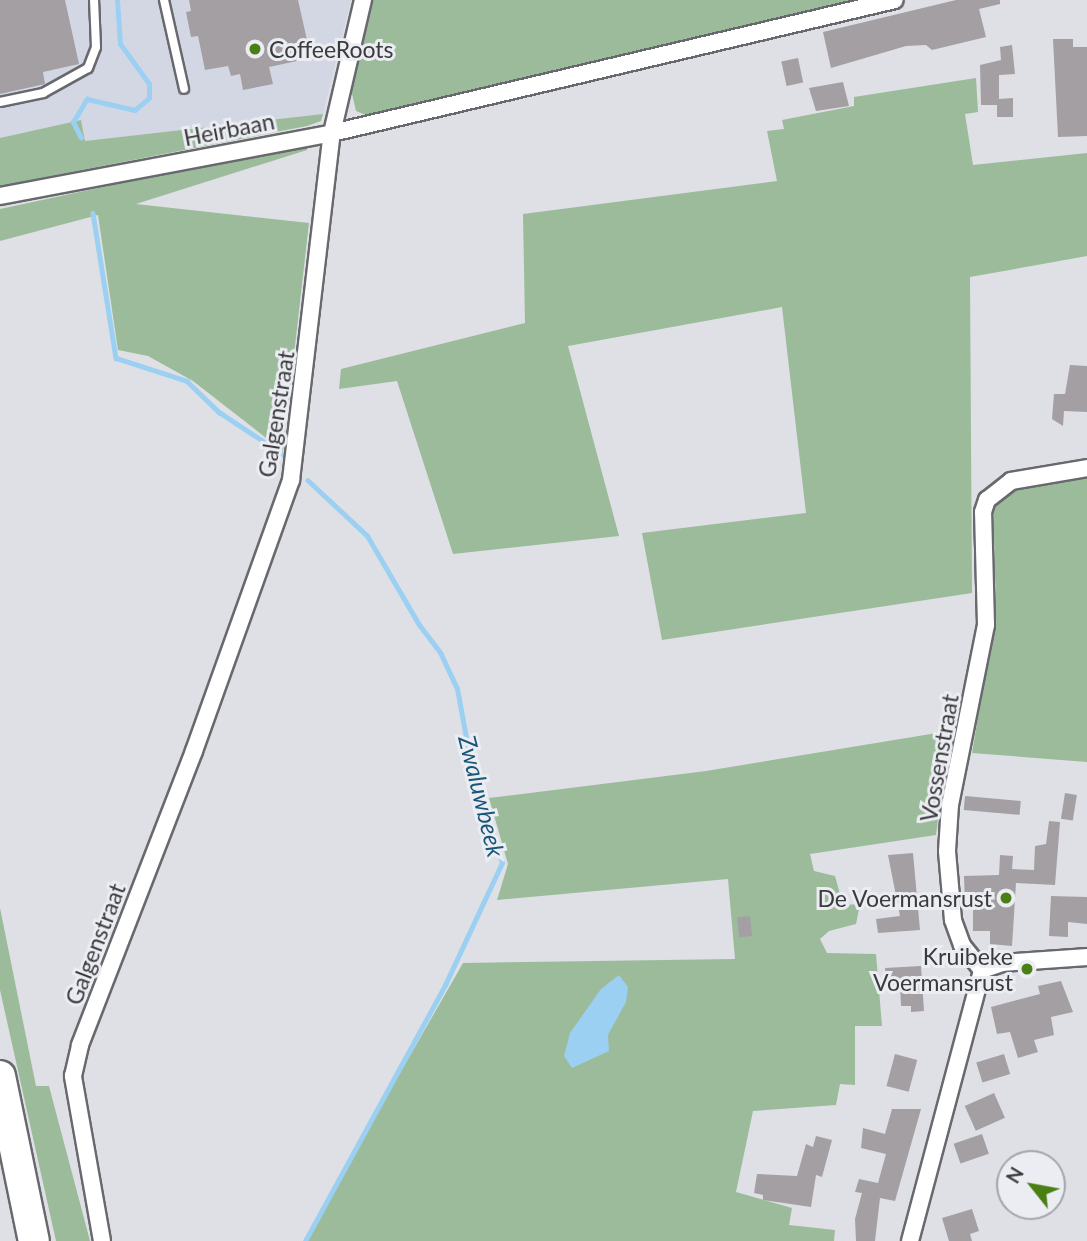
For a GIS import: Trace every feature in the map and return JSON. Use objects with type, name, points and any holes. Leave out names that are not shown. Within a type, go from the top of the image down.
[{"type":"highway","points":[[0,1076],[34,1241]]},
{"type":"street","points":[[363,0],[332,133],[895,0]]},
{"type":"street","name":"Heirbaan","points":[[0,196],[332,133]]},
{"type":"street","name":"Galgenstraat","points":[[102,1241],[73,1076],[80,1045],[194,751],[291,480],[332,133]]},
{"type":"street","name":"Vossenstraat","points":[[982,970],[961,945],[953,920],[947,851],[950,806],[986,625],[983,512],[987,500],[1011,481],[1087,468]]},
{"type":"street","points":[[910,1241],[982,970],[1002,962],[1087,957]]},
{"type":"lane","points":[[0,103],[43,93],[88,68],[96,47],[94,0]]},
{"type":"lane","points":[[164,0],[184,89]]},
{"type":"shaded area","points":[[0,0],[351,0],[323,114],[85,141],[81,120],[0,138]]},
{"type":"green space","points":[[373,0],[870,0],[366,115],[356,111],[351,89]]},
{"type":"green space","points":[[976,78],[978,112],[965,114],[973,165],[1087,153],[1087,256],[970,277],[972,593],[662,640],[642,533],[806,513],[782,307],[568,346],[619,536],[453,554],[397,381],[339,389],[341,369],[525,323],[523,214],[777,181],[767,131],[784,129],[782,120],[854,106],[854,97]]},
{"type":"green space","points":[[323,114],[321,121],[307,126],[0,186],[0,138],[81,120],[85,141]]},
{"type":"green space","points":[[308,143],[307,150],[136,204],[309,223],[283,451],[193,381],[148,356],[118,350],[98,215],[0,241],[0,209]]},
{"type":"green space","points":[[1087,474],[1087,762],[972,753],[996,611],[993,507],[1001,494],[1013,488]]},
{"type":"green space","points":[[949,731],[936,835],[810,854],[814,871],[835,876],[843,905],[860,904],[856,924],[829,931],[820,939],[827,953],[876,954],[882,1026],[855,1026],[855,1085],[840,1084],[836,1105],[753,1111],[736,1192],[792,1208],[789,1225],[835,1230],[834,1241],[304,1241],[463,963],[735,959],[728,879],[497,900],[508,864],[489,798],[706,771]]},
{"type":"green space","points":[[0,908],[36,1086],[49,1086],[90,1241],[56,1241],[0,990]]},
{"type":"water","points":[[619,975],[628,987],[626,1002],[608,1035],[609,1051],[572,1068],[564,1056],[570,1033],[601,989]]},
{"type":"building","points":[[0,0],[65,0],[79,64],[43,72],[45,84],[0,94]]},
{"type":"building","name":"CoffeeRoots","points":[[189,0],[298,0],[311,58],[269,67],[273,84],[243,90],[240,74],[231,76],[228,66],[205,70],[198,36],[191,37],[186,12],[191,11]]},
{"type":"building","points":[[956,0],[1000,0],[1000,4],[979,9],[986,37],[932,50],[926,45],[906,46],[831,68],[823,32]]},
{"type":"building","points":[[1053,39],[1073,39],[1073,47],[1087,47],[1087,136],[1058,137]]},
{"type":"building","points":[[1012,45],[1015,74],[999,75],[999,99],[1013,98],[1013,117],[997,117],[997,105],[981,105],[980,65],[1001,60],[1000,47]]},
{"type":"building","points":[[798,58],[803,82],[787,86],[781,62]]},
{"type":"building","points":[[843,82],[849,106],[816,111],[809,88]]},
{"type":"building","points":[[1070,365],[1087,366],[1087,412],[1064,411],[1063,426],[1052,419],[1054,394],[1065,394]]},
{"type":"building","points":[[1065,793],[1077,795],[1073,821],[1061,819]]},
{"type":"building","points":[[965,796],[1021,801],[1020,815],[964,810]]},
{"type":"building","points":[[1049,821],[1060,822],[1055,885],[1016,883],[1012,946],[990,944],[990,931],[973,931],[973,907],[965,907],[964,876],[999,875],[1000,855],[1013,856],[1012,869],[1034,870],[1035,846],[1046,844]]},
{"type":"building","points":[[913,853],[920,930],[878,933],[876,919],[900,916],[888,855]]},
{"type":"building","points":[[1051,896],[1087,897],[1087,924],[1068,922],[1068,937],[1049,936]]},
{"type":"building","points":[[750,916],[752,936],[739,937],[737,917]]},
{"type":"building","points":[[921,966],[924,1011],[911,1012],[911,1006],[901,1006],[900,984],[886,985],[885,968]]},
{"type":"building","points":[[1061,981],[1073,1012],[1051,1017],[1054,1035],[1034,1040],[1038,1052],[1018,1058],[1010,1032],[997,1034],[991,1007],[1040,994],[1038,986]]},
{"type":"building","points":[[895,1054],[917,1060],[909,1092],[886,1086]]},
{"type":"building","points":[[1004,1054],[1010,1074],[982,1083],[976,1062]]},
{"type":"building","points":[[994,1093],[1005,1118],[976,1131],[965,1106]]},
{"type":"building","points":[[892,1109],[921,1109],[895,1201],[880,1198],[875,1241],[856,1241],[855,1219],[862,1193],[855,1192],[859,1179],[878,1183],[886,1154],[861,1148],[863,1128],[885,1134]]},
{"type":"building","points":[[982,1134],[989,1154],[960,1164],[954,1144]]},
{"type":"building","points":[[816,1136],[832,1140],[822,1177],[816,1175],[811,1207],[763,1200],[763,1195],[754,1193],[757,1174],[797,1176],[806,1144],[813,1147]]},
{"type":"building","points":[[972,1209],[979,1231],[970,1234],[972,1241],[949,1241],[942,1218]]},
{"type":"waterway","name":"Zwaluwbeek","points":[[81,138],[73,122],[87,99],[135,110],[149,98],[149,84],[120,44],[117,0]]},
{"type":"waterway","name":"Zwaluwbeek","points":[[93,213],[116,358],[187,381],[219,412],[283,454]]},
{"type":"waterway","name":"Zwaluwbeek","points":[[305,1241],[445,985],[502,863],[471,765],[457,689],[441,654],[419,625],[367,536],[308,481]]},
{"type":"place","name":"CoffeeRoots","points":[[255,49]]},
{"type":"place","name":"De Voermansrust","points":[[1006,898]]},
{"type":"place","name":"Kruibeke Voermansrust","points":[[1027,969]]}]
